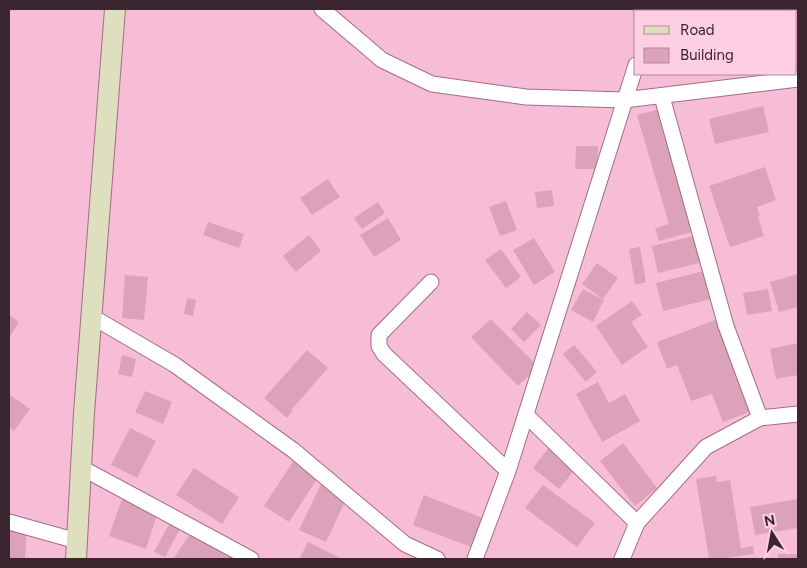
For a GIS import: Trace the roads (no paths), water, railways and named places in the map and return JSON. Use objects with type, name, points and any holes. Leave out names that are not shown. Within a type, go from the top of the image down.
[{"type":"main road","points":[[76,550],[91,316],[115,9]]},
{"type":"street","points":[[322,9],[382,60],[432,84],[526,98],[624,100],[662,97],[798,78]]},
{"type":"street","points":[[475,559],[508,471],[634,71]]},
{"type":"street","points":[[662,97],[726,326],[760,418]]},
{"type":"street","points":[[430,282],[379,335],[379,346],[384,354],[508,471]]},
{"type":"street","points":[[91,316],[182,371],[293,450],[405,544],[437,559]]},
{"type":"street","points":[[622,559],[637,523],[706,447],[760,418],[798,414]]},
{"type":"street","points":[[526,415],[637,523]]},
{"type":"street","points":[[82,468],[251,559]]},
{"type":"street","points":[[9,522],[76,550]]}]
